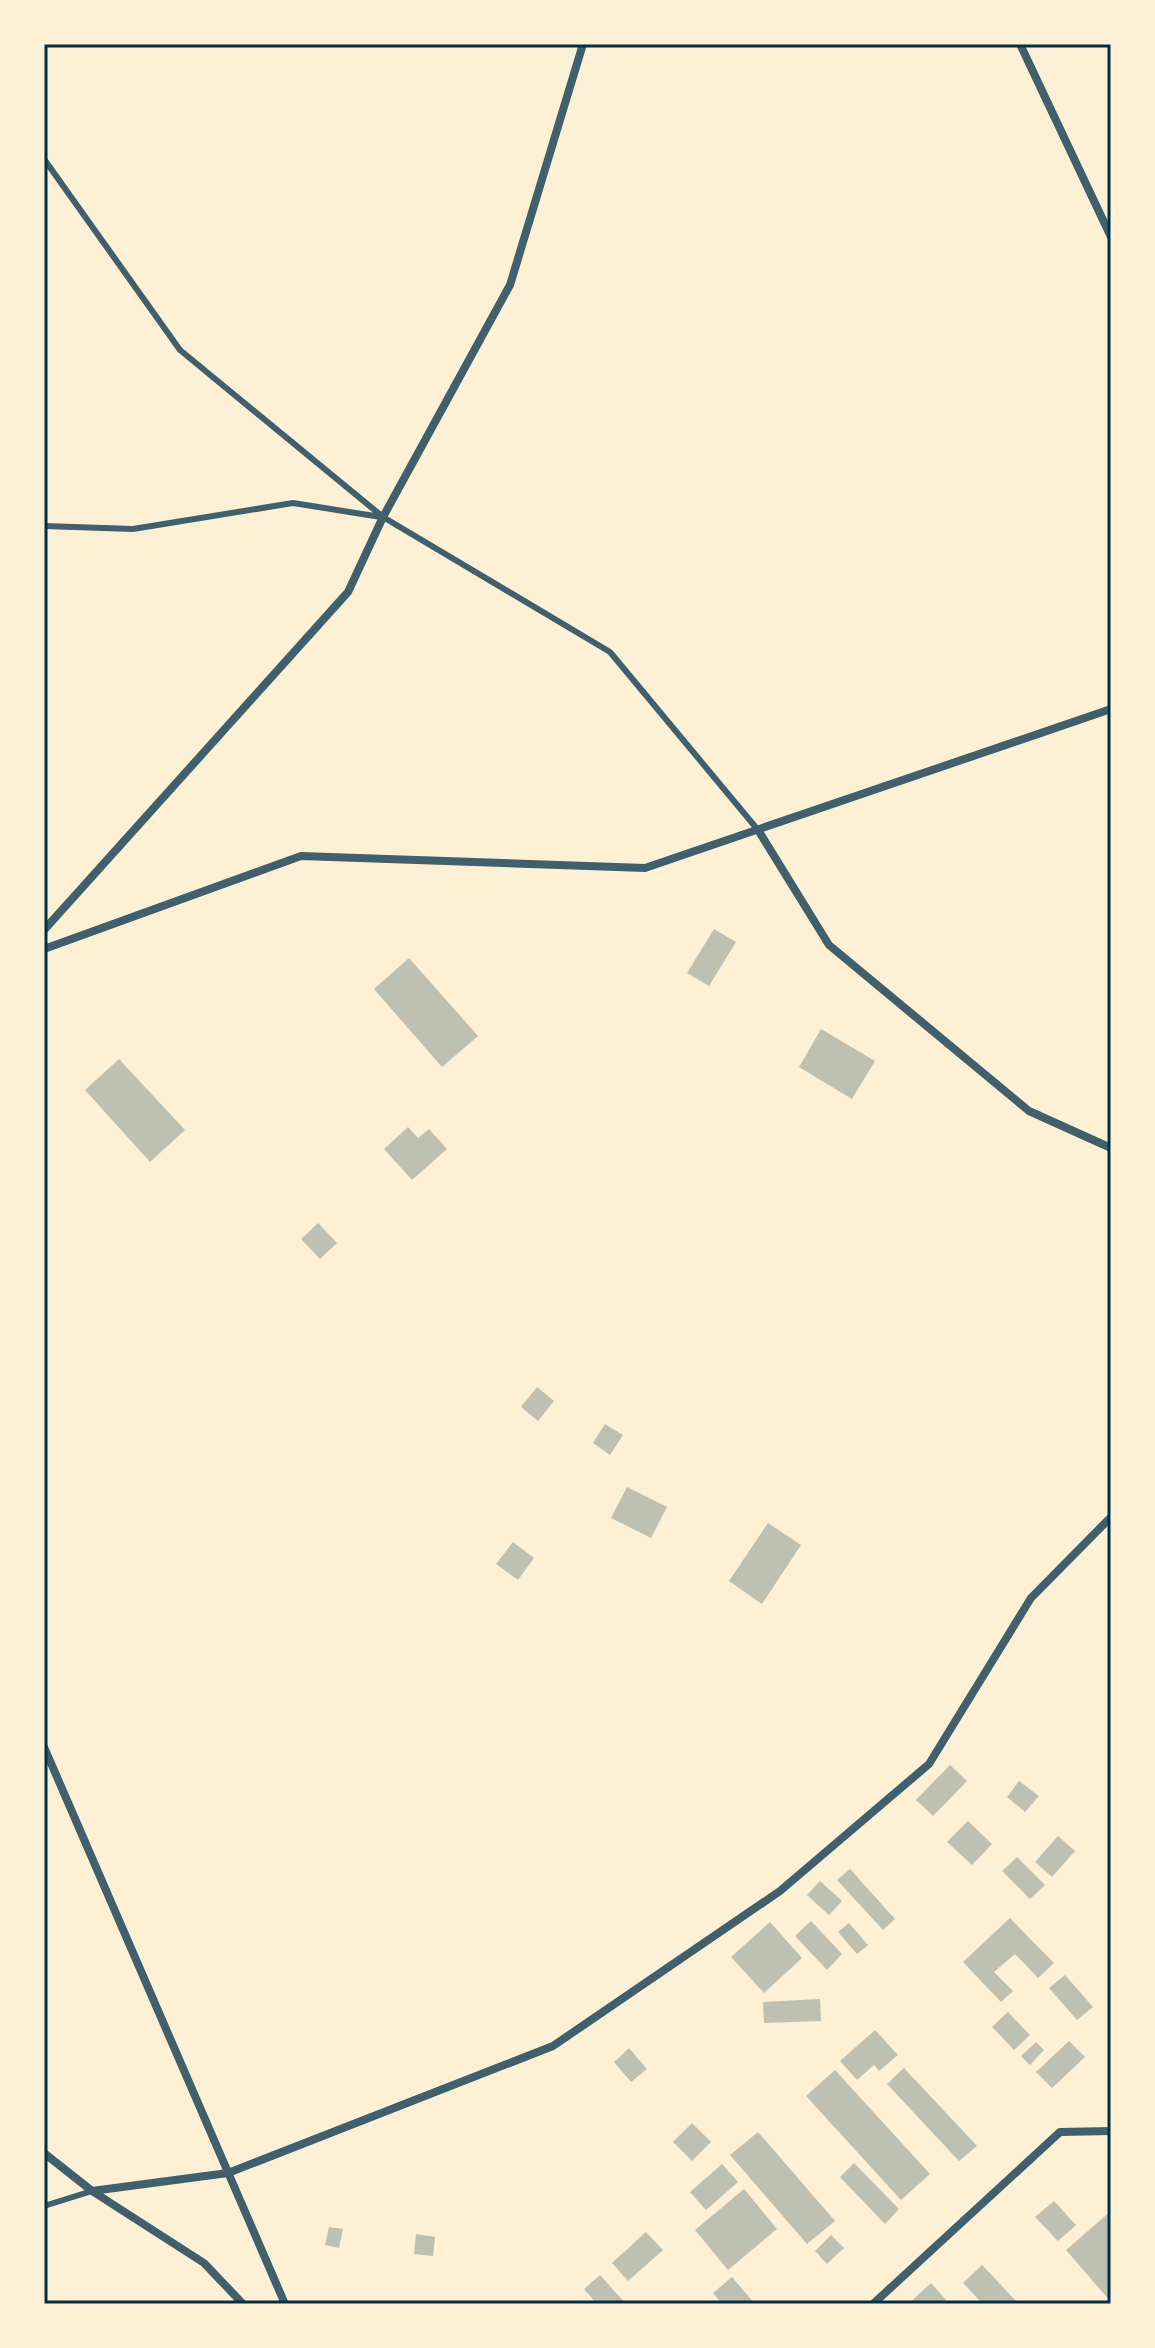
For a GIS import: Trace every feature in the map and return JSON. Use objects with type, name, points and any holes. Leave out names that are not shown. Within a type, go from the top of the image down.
[{"type":"street","points":[[44,930],[348,592],[383,517],[510,285],[583,44]]},
{"type":"street","points":[[1020,44],[1111,237]]},
{"type":"street","points":[[44,949],[301,856],[645,868],[1111,709]]},
{"type":"street","points":[[758,830],[829,945],[1029,1111],[1111,1148]]},
{"type":"street","points":[[92,2191],[228,2173],[553,2046],[780,1891],[929,1764],[1031,1598],[1111,1517]]},
{"type":"street","points":[[44,1747],[285,2304]]},
{"type":"street","points":[[873,2304],[1060,2132],[1111,2131]]},
{"type":"street","points":[[44,2153],[92,2191],[204,2263],[243,2304]]},
{"type":"lane","points":[[44,159],[180,350],[383,517],[610,652],[758,830]]},
{"type":"lane","points":[[44,526],[133,529],[293,503],[383,517]]},
{"type":"lane","points":[[44,2206],[92,2191]]},
{"type":"building","points":[[714,929],[736,942],[709,986],[687,973]]},
{"type":"building","points":[[409,958],[478,1036],[442,1067],[374,989]]},
{"type":"building","points":[[821,1029],[875,1061],[852,1099],[799,1067]]},
{"type":"building","points":[[119,1059],[185,1130],[150,1162],[85,1090]]},
{"type":"building","points":[[408,1127],[418,1138],[429,1129],[447,1149],[412,1180],[384,1149]]},
{"type":"building","points":[[318,1223],[337,1243],[320,1259],[301,1239]]},
{"type":"building","points":[[537,1387],[554,1401],[538,1421],[521,1407]]},
{"type":"building","points":[[605,1424],[623,1435],[610,1455],[593,1443]]},
{"type":"building","points":[[627,1487],[667,1507],[651,1538],[611,1518]]},
{"type":"building","points":[[768,1523],[801,1545],[762,1604],[729,1581]]},
{"type":"building","points":[[513,1542],[534,1558],[518,1580],[496,1564]]},
{"type":"building","points":[[950,1765],[967,1781],[933,1816],[916,1800]]},
{"type":"building","points":[[1019,1781],[1039,1796],[1025,1812],[1007,1797]]},
{"type":"building","points":[[968,1821],[992,1844],[972,1865],[947,1842]]},
{"type":"building","points":[[1058,1836],[1075,1851],[1052,1877],[1035,1862]]},
{"type":"building","points":[[1017,1857],[1045,1885],[1030,1899],[1002,1871]]},
{"type":"building","points":[[850,1869],[895,1919],[883,1930],[837,1880]]},
{"type":"building","points":[[820,1881],[842,1901],[829,1915],[807,1895]]},
{"type":"building","points":[[1010,1918],[1054,1963],[1038,1978],[1015,1954],[994,1972],[1013,1991],[1001,2002],[963,1962]]},
{"type":"building","points":[[811,1921],[842,1954],[827,1970],[795,1936]]},
{"type":"building","points":[[770,1922],[802,1958],[764,1993],[731,1957]]},
{"type":"building","points":[[849,1923],[868,1945],[857,1954],[838,1932]]},
{"type":"building","points":[[1065,1975],[1093,2007],[1077,2020],[1049,1988]]},
{"type":"building","points":[[820,1999],[821,2021],[764,2023],[763,2002]]},
{"type":"building","points":[[1008,2012],[1030,2035],[1014,2050],[992,2027]]},
{"type":"building","points":[[875,2030],[898,2055],[879,2071],[874,2065],[857,2080],[840,2061]]},
{"type":"building","points":[[1069,2041],[1085,2057],[1052,2088],[1036,2072]]},
{"type":"building","points":[[1036,2042],[1044,2050],[1030,2065],[1021,2056]]},
{"type":"building","points":[[629,2048],[647,2069],[631,2082],[614,2062]]},
{"type":"building","points":[[904,2068],[977,2146],[959,2161],[887,2084]]},
{"type":"building","points":[[835,2070],[930,2174],[901,2200],[806,2096]]},
{"type":"building","points":[[692,2123],[711,2142],[692,2161],[673,2142]]},
{"type":"building","points":[[758,2132],[835,2221],[807,2244],[730,2155]]},
{"type":"building","points":[[854,2163],[899,2209],[885,2224],[840,2177]]},
{"type":"building","points":[[722,2164],[738,2182],[706,2210],[690,2192]]},
{"type":"building","points":[[744,2189],[777,2229],[728,2270],[695,2230]]},
{"type":"building","points":[[1054,2201],[1076,2225],[1058,2241],[1035,2217]]},
{"type":"building","points":[[1111,2211],[1111,2302],[1066,2250]]},
{"type":"building","points":[[329,2227],[343,2229],[339,2248],[325,2245]]},
{"type":"building","points":[[646,2232],[663,2250],[628,2281],[612,2263]]},
{"type":"building","points":[[416,2234],[435,2237],[433,2256],[414,2254]]},
{"type":"building","points":[[831,2235],[844,2248],[827,2264],[815,2251]]},
{"type":"building","points":[[982,2265],[1019,2304],[983,2304],[963,2283]]},
{"type":"building","points":[[600,2275],[626,2304],[597,2304],[584,2289]]},
{"type":"building","points":[[732,2277],[755,2304],[722,2304],[713,2293]]},
{"type":"building","points":[[931,2283],[946,2300],[942,2304],[908,2304]]}]
